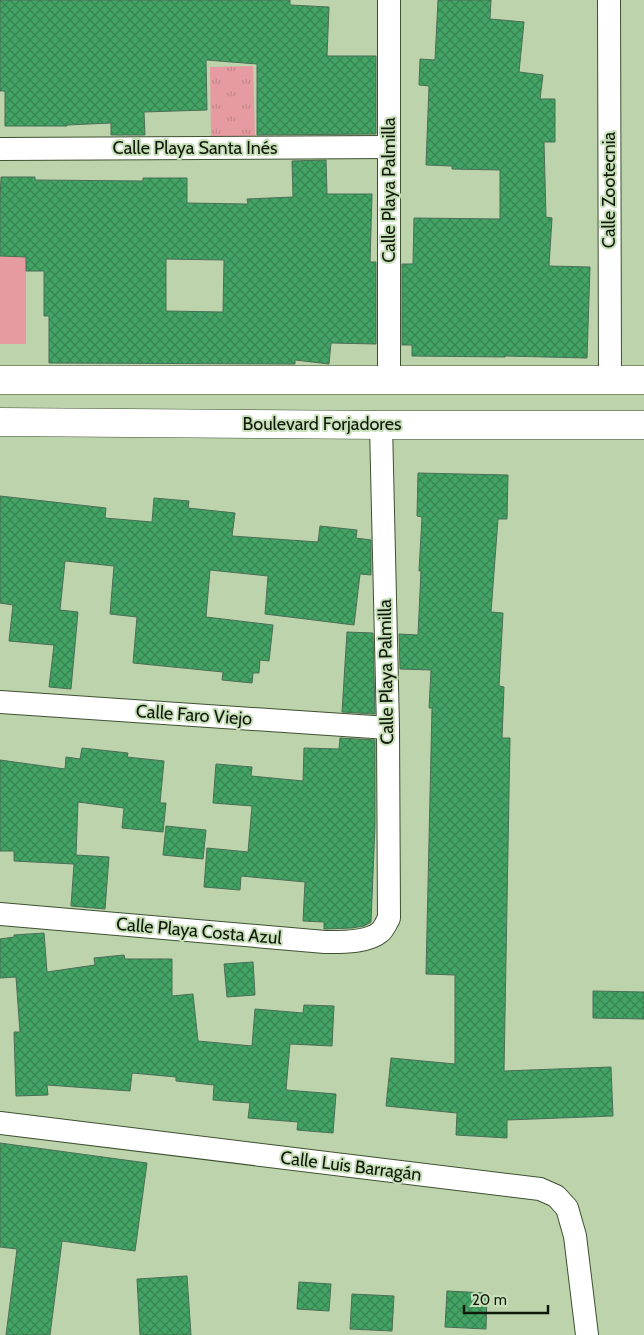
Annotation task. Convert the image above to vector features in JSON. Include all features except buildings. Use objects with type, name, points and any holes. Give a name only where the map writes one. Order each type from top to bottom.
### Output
[{"type":"street","name":"Calle Playa Palmilla","points":[[389,0],[389,380]]},
{"type":"street","name":"Calle Zootecnia","points":[[609,0],[610,380]]},
{"type":"street","name":"Calle Playa Santa Inés","points":[[0,149],[390,147]]},
{"type":"street","points":[[0,380],[644,380]]},
{"type":"street","name":"Boulevard Forjadores","points":[[0,422],[644,425]]},
{"type":"street","name":"Calle Playa Palmilla","points":[[381,425],[388,728],[389,918]]},
{"type":"street","name":"Calle Faro Viejo","points":[[0,702],[388,728]]},
{"type":"street","name":"Calle Playa Costa Azul","points":[[0,914],[324,942],[372,938],[381,932],[389,918]]},
{"type":"street","name":"Calle Luis Barragán","points":[[0,1123],[540,1189],[556,1196],[567,1208],[576,1236],[587,1335]]},
{"type":"green space","points":[[253,66],[255,137],[211,138],[210,67]]},
{"type":"green space","points":[[0,256],[26,257],[26,344],[0,344]]}]
